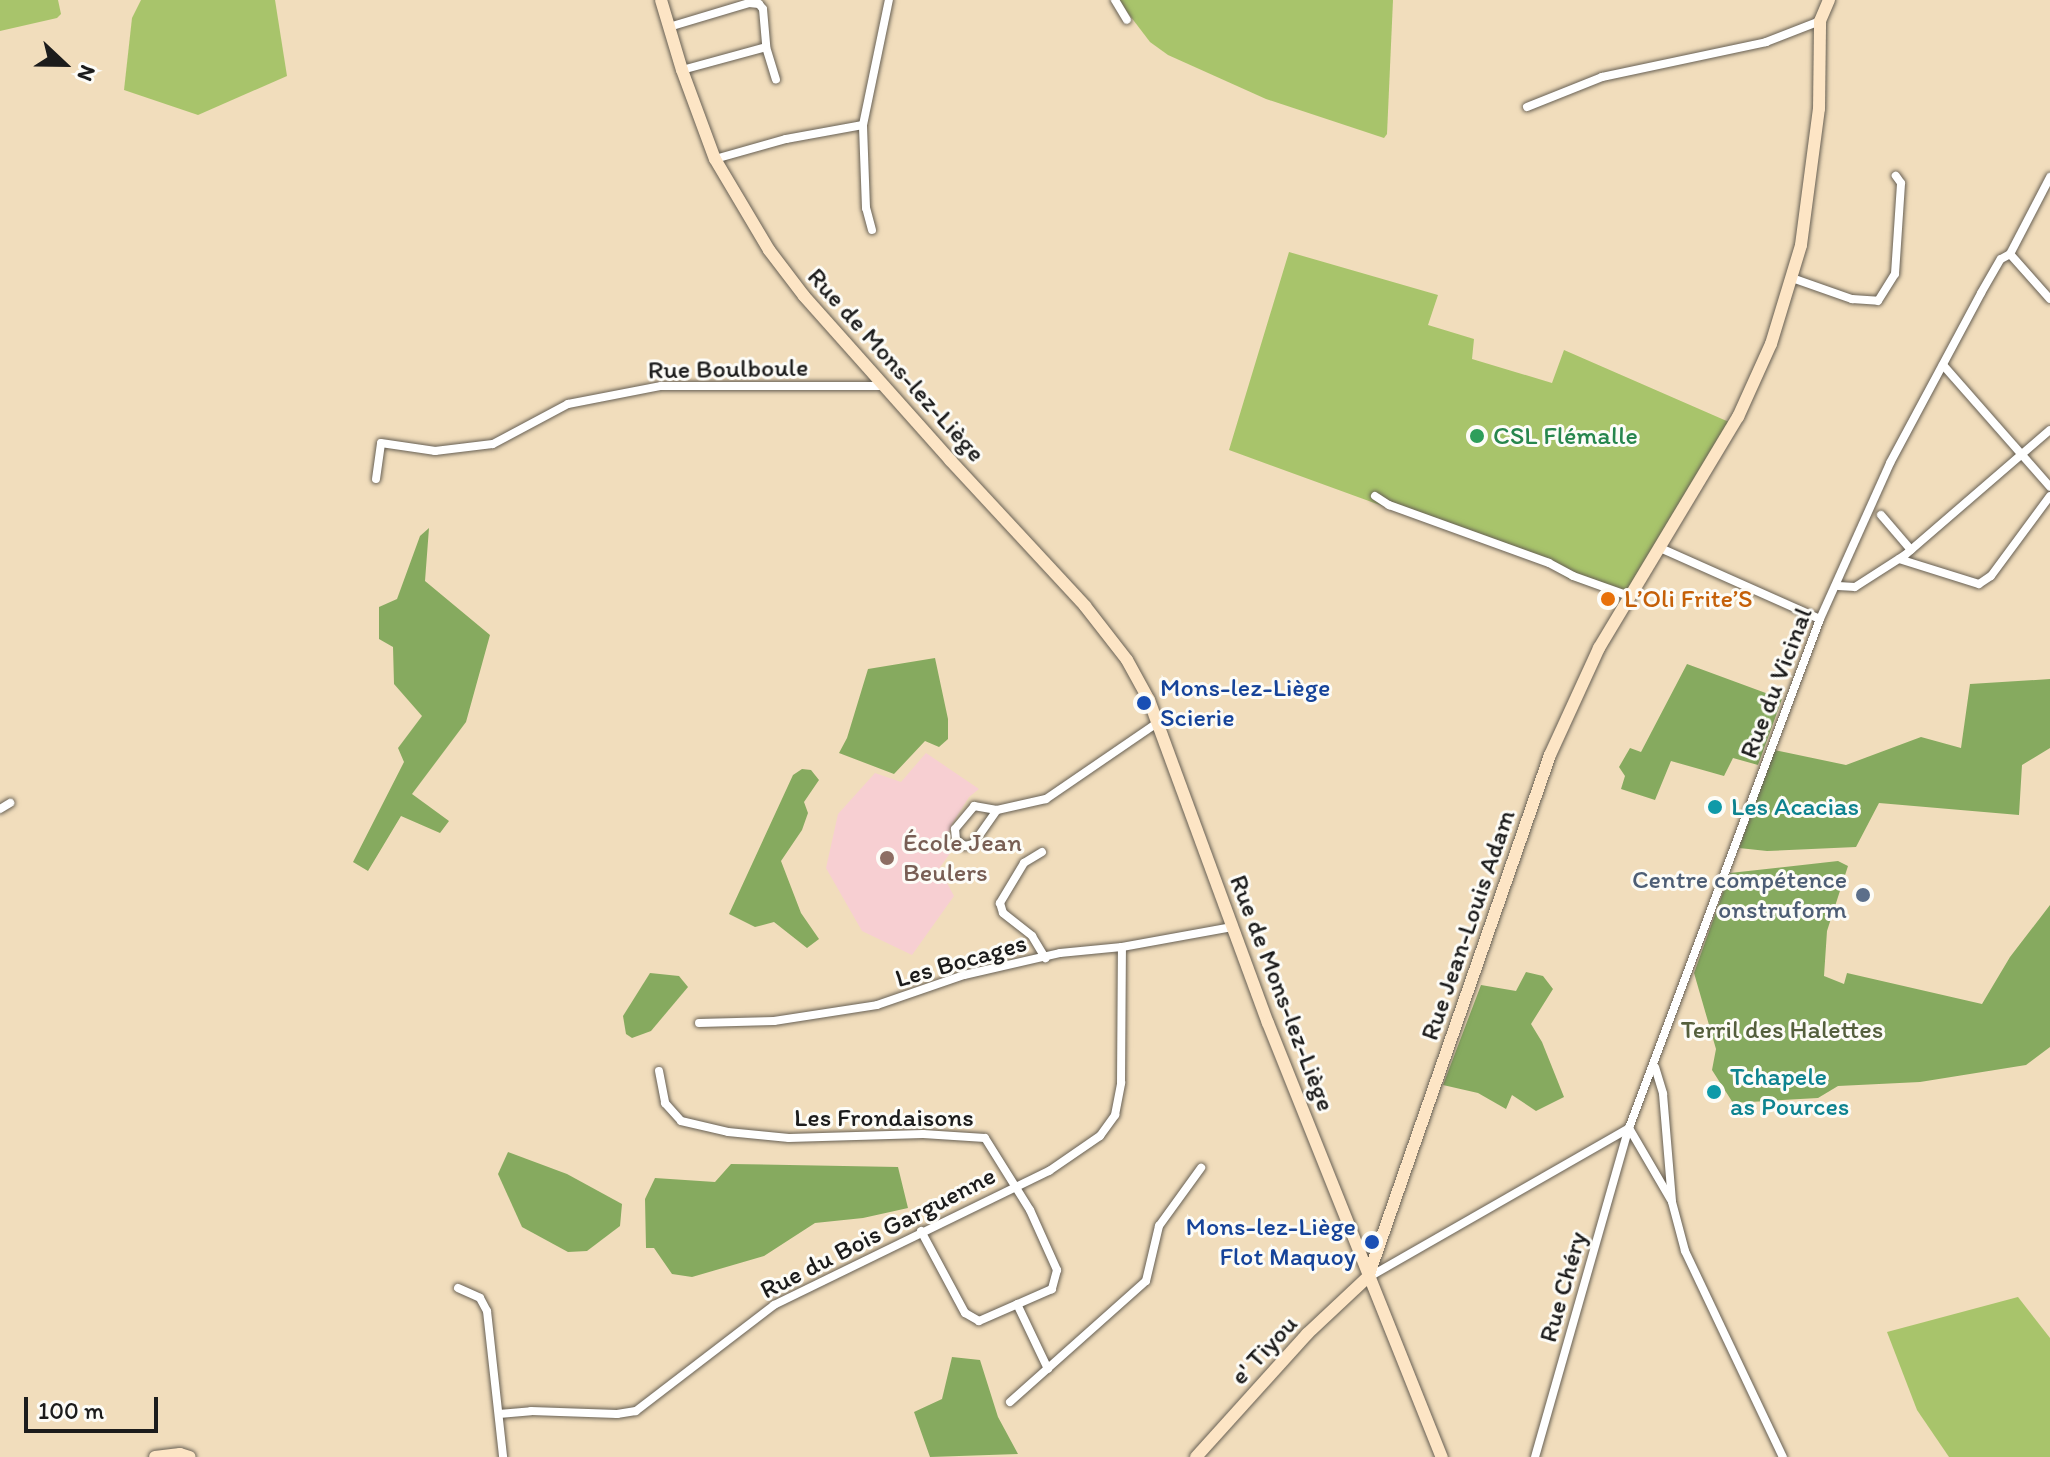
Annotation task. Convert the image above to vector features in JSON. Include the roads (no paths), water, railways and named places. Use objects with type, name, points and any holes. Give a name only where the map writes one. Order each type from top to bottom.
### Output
[{"type":"street","name":"Rue de Mons-lez-Liège","points":[[661,0],[682,70],[715,159],[788,277],[1093,617],[1127,660],[1157,723],[1232,927],[1368,1277],[1442,1457]]},
{"type":"street","points":[[872,230],[866,208],[863,125],[889,0]]},
{"type":"street","points":[[1115,0],[1127,20]]},
{"type":"street","name":"Rue Jean-Louis Adam","points":[[1368,1277],[1550,755],[1599,648],[1738,417],[1771,344],[1792,278],[1814,168],[1819,109],[1820,21],[1829,0]]},
{"type":"street","points":[[669,27],[759,4],[763,9],[766,47],[776,80]]},
{"type":"street","points":[[1527,107],[1602,77],[1766,42],[1820,21]]},
{"type":"street","points":[[682,70],[766,47]]},
{"type":"street","points":[[715,159],[786,139],[863,125]]},
{"type":"street","points":[[1792,278],[1852,299],[1878,301],[1895,274],[1901,183],[1896,176]]},
{"type":"street","name":"Rue du Vicinal","points":[[1629,1128],[1655,1066],[1820,619],[1838,586],[1877,488],[1995,268],[2010,254],[2050,177]]},
{"type":"street","points":[[2010,254],[2050,299]]},
{"type":"street","points":[[1943,365],[2050,487]]},
{"type":"street","name":"Rue Boulboule","points":[[376,479],[381,443],[435,451],[493,444],[568,404],[661,386],[886,385]]},
{"type":"street","points":[[1838,586],[1855,587],[1899,559],[2050,430]]},
{"type":"street","points":[[1375,496],[1389,505],[1549,563],[1573,576],[1629,596]]},
{"type":"street","points":[[1899,559],[1969,583],[1984,582],[2050,496]]},
{"type":"street","points":[[1881,515],[1911,550]]},
{"type":"street","points":[[1658,547],[1820,619]]},
{"type":"street","points":[[997,810],[973,844],[965,846],[956,840],[955,829],[970,808],[981,805],[997,810],[1046,799],[1157,723]]},
{"type":"street","points":[[0,809],[10,803]]},
{"type":"street","points":[[1042,852],[1024,863],[1000,903],[1003,913],[1032,936],[1045,958]]},
{"type":"street","name":"Les Bocages","points":[[699,1023],[774,1021],[877,1005],[964,975],[1045,958],[1232,927]]},
{"type":"street","name":"Rue du Bois Garguenne","points":[[499,1414],[546,1411],[617,1414],[636,1411],[762,1313],[921,1231],[1049,1171],[1100,1136],[1115,1115],[1121,1083],[1122,947]]},
{"type":"street","points":[[1655,1066],[1663,1094],[1672,1202],[1685,1251],[1783,1457]]},
{"type":"street","name":"Les Frondaisons","points":[[659,1071],[665,1103],[681,1121],[728,1132],[789,1138],[923,1134],[985,1138],[1016,1186],[1057,1270],[1052,1289],[979,1321],[965,1313],[921,1231]]},
{"type":"street","points":[[1368,1277],[1629,1128],[1672,1202]]},
{"type":"street","name":"Rue Chéry","points":[[1535,1457],[1629,1128]]},
{"type":"street","points":[[1010,1402],[1146,1281],[1159,1226],[1201,1168]]},
{"type":"street","name":"e' Tiyou","points":[[1196,1457],[1307,1334],[1368,1277]]},
{"type":"street","points":[[458,1288],[480,1298],[487,1311],[503,1457]]},
{"type":"street","points":[[1017,1304],[1048,1369]]},
{"type":"street","points":[[155,1457],[180,1454],[190,1457]]},
{"type":"place","name":"CSL Flémalle","points":[[1477,436]]},
{"type":"place","name":"L’Oli Frite’S","points":[[1608,599]]},
{"type":"place","name":"Mons-lez-Liège Scierie","points":[[1144,703]]},
{"type":"place","name":"Les Acacias","points":[[1715,807]]},
{"type":"place","name":"École Jean Beulers","points":[[887,858]]},
{"type":"place","name":"Centre compétence onstruform","points":[[1863,895]]},
{"type":"place","name":"Tchapele as Pources","points":[[1714,1092]]},
{"type":"place","name":"Mons-lez-Liège Flot Maquoy","points":[[1372,1242]]},
{"type":"park label","name":"Terril des Halettes","points":[[1782,1030]]}]
